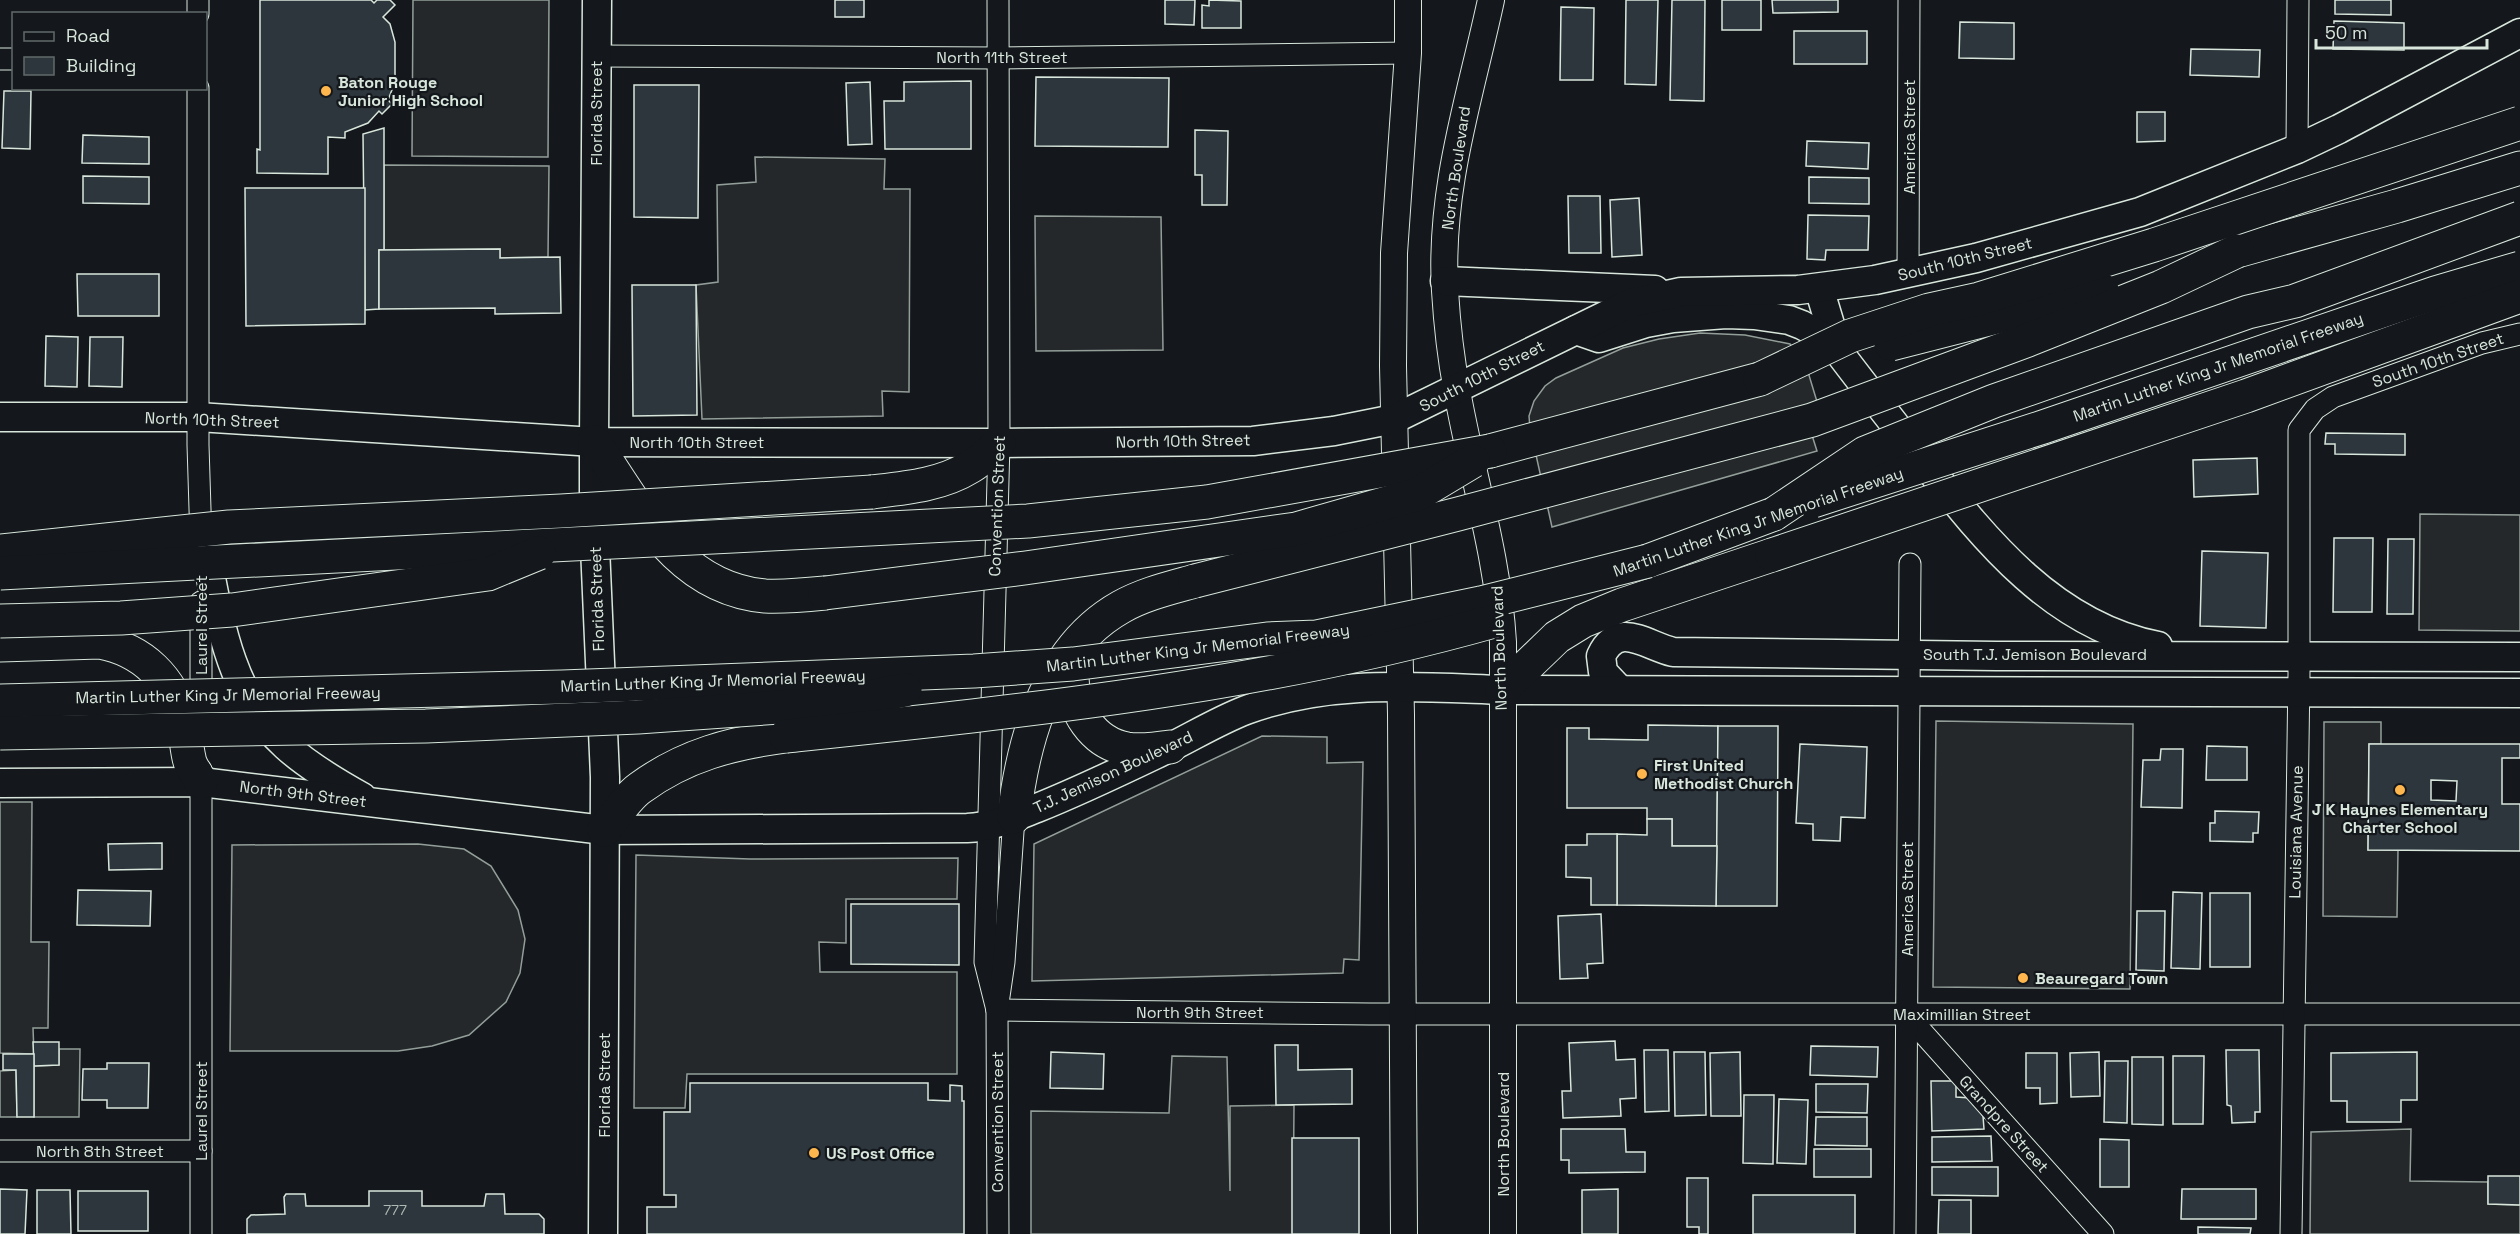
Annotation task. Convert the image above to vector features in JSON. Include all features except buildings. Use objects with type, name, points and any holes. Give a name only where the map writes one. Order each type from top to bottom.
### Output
[{"type":"highway","points":[[1760,380],[1850,336],[1929,310],[1979,299],[2154,245],[2520,123]]},
{"type":"highway","points":[[0,573],[563,543],[977,525],[1106,514],[1207,502],[1490,451],[2117,286],[2397,206],[2520,168]]},
{"type":"highway","points":[[1774,514],[1865,453],[1994,401],[2051,379],[2248,312],[2295,301],[2520,218]]},
{"type":"highway","points":[[1001,821],[1017,788],[1034,720],[1055,676],[1091,630],[1120,607],[1148,594],[1812,420],[2028,340],[2161,287],[2237,251]]},
{"type":"highway","name":"Martin Luther King Jr Memorial Freeway","points":[[0,701],[562,687],[1022,668],[1129,659],[1266,639],[1317,637],[1481,603],[1648,561],[1774,514],[2043,427],[2435,293],[2520,268]]},
{"type":"highway","points":[[1503,690],[1557,637],[1583,621],[1622,604],[2246,396],[2520,296]]},
{"type":"highway","points":[[594,442],[665,544],[708,580],[727,588],[763,596],[825,593],[1048,565],[1296,528],[1418,494],[1490,451]]},
{"type":"highway","points":[[0,550],[229,527],[872,492],[932,483],[957,475],[973,466],[999,443]]},
{"type":"highway","points":[[0,621],[122,618],[244,608],[488,574],[563,543]]},
{"type":"highway","points":[[604,830],[638,789],[693,757],[737,743],[1102,700],[1295,670],[1440,636],[1530,611],[1648,561]]},
{"type":"highway","points":[[0,645],[79,641],[113,644],[134,653],[158,672],[168,685],[186,735],[189,760],[201,783]]},
{"type":"highway","points":[[1079,643],[1072,671],[1073,694],[1083,720],[1104,739],[1126,749],[1152,750],[1170,747]]},
{"type":"highway","points":[[0,733],[403,726],[638,717],[838,703],[1022,668]]},
{"type":"main road","name":"Florida Street","points":[[597,0],[594,524],[605,777],[603,1234]]},
{"type":"main road","name":"South 10th Street","points":[[1394,419],[1631,303],[1681,292],[1819,288],[1908,274],[1976,258],[2140,212],[2297,149],[2520,33]]},
{"type":"main road","points":[[1445,281],[1616,287],[1681,292]]},
{"type":"main road","points":[[1819,288],[1838,351]]},
{"type":"main road","points":[[1574,329],[1599,338],[1646,323],[1673,318],[1726,314],[1789,320],[1802,325],[1824,337],[1838,351],[1973,525],[2029,581],[2081,617],[2122,635],[2147,644],[2208,656]]},
{"type":"main road","name":"North 10th Street","points":[[0,417],[198,417],[594,442],[999,443],[1253,441],[1334,432],[1394,419]]},
{"type":"main road","points":[[201,524],[227,650],[255,707],[269,728],[292,752],[335,782],[372,803]]},
{"type":"main road","name":"South T.J. Jemison Boulevard","points":[[1619,689],[1607,678],[1601,663],[1603,651],[1612,640],[1618,637],[1631,637],[1673,652],[1908,653],[1996,656],[2520,657]]},
{"type":"main road","name":"T.J. Jemison Boulevard","points":[[604,830],[967,828],[1001,821],[1074,794],[1243,711],[1282,698],[1324,690],[1400,687],[1503,690]]},
{"type":"main road","points":[[1503,690],[2520,693]]},
{"type":"main road","name":"North 9th Street","points":[[0,783],[201,783],[604,830]]},
{"type":"street","name":"Convention Street","points":[[998,0],[1001,821],[1004,962],[997,1010],[998,1234]]},
{"type":"street","points":[[1404,1234],[1394,252],[1408,53],[1408,0]]},
{"type":"street","name":"North Boulevard","points":[[1491,0],[1455,152],[1446,236],[1445,281],[1456,390],[1494,561],[1501,603],[1503,1234]]},
{"type":"street","name":"America Street","points":[[1908,274],[1909,0]]},
{"type":"street","points":[[2297,149],[2298,0]]},
{"type":"street","name":"North 11th Street","points":[[596,56],[998,58],[1408,53]]},
{"type":"street","name":"Laurel Street","points":[[198,90],[198,417],[201,524],[201,1234]]},
{"type":"street","name":"South 10th Street","points":[[2299,430],[2315,409],[2333,397],[2482,343],[2520,334]]},
{"type":"street","name":"Louisiana Avenue","points":[[2291,1234],[2299,692],[2299,430]]},
{"type":"street","name":"America Street","points":[[1905,1234],[1910,564]]},
{"type":"street","name":"North 9th Street","points":[[997,1010],[1403,1013]]},
{"type":"street","name":"Maximillian Street","points":[[1403,1013],[2520,1014]]},
{"type":"street","name":"Grandpre Street","points":[[1906,1014],[2103,1234]]},
{"type":"street","name":"North 8th Street","points":[[0,1152],[201,1151]]},
{"type":"shaded area","points":[[413,0],[549,0],[548,157],[412,156]]},
{"type":"shaded area","points":[[755,157],[885,159],[884,189],[910,189],[909,392],[882,391],[883,416],[702,419],[696,285],[718,282],[717,185],[756,182]]},
{"type":"shaded area","points":[[384,165],[549,166],[548,257],[500,258],[500,249],[384,250]]},
{"type":"shaded area","points":[[1035,216],[1161,217],[1163,350],[1036,351]]},
{"type":"shaded area","points":[[1700,333],[1745,335],[1790,344],[1805,362],[1825,428],[1811,432],[1817,451],[1552,527],[1529,416],[1534,401],[1545,386],[1556,378],[1623,348],[1659,339]]},
{"type":"shaded area","points":[[2420,514],[2520,515],[2520,631],[2419,630]]},
{"type":"shaded area","points":[[1936,721],[2133,724],[2130,989],[1933,987]]},
{"type":"shaded area","points":[[2324,722],[2381,722],[2381,744],[2369,744],[2368,850],[2398,850],[2397,917],[2323,916]]},
{"type":"shaded area","points":[[1262,736],[1327,737],[1327,763],[1363,762],[1359,960],[1344,959],[1343,973],[1032,981],[1034,844]]},
{"type":"shaded area","points":[[0,802],[32,802],[31,942],[49,942],[48,1028],[33,1028],[34,1054],[0,1053]]},
{"type":"shaded area","points":[[418,844],[464,849],[491,866],[518,910],[525,939],[520,973],[506,1002],[469,1035],[432,1046],[398,1051],[230,1051],[232,845]]},
{"type":"shaded area","points":[[636,855],[750,859],[958,858],[957,899],[846,899],[846,943],[819,942],[820,972],[957,972],[957,1074],[687,1074],[685,1108],[634,1108]]},
{"type":"shaded area","points":[[59,1049],[80,1049],[79,1117],[34,1117],[34,1066],[59,1065]]},
{"type":"shaded area","points":[[1172,1056],[1227,1057],[1230,1191],[1230,1106],[1294,1105],[1293,1234],[1031,1234],[1031,1111],[1169,1113]]},
{"type":"shaded area","points":[[16,1070],[17,1117],[0,1117],[0,1071]]},
{"type":"shaded area","points":[[2411,1129],[2410,1181],[2488,1182],[2488,1204],[2520,1205],[2520,1234],[2310,1234],[2311,1132]]},
{"type":"place","name":"Baton Rouge Junior High School","points":[[326,91]]},
{"type":"place","name":"First United Methodist Church","points":[[1642,774]]},
{"type":"place","name":"J K Haynes Elementary Charter School","points":[[2400,790]]},
{"type":"place","name":"Beauregard Town","points":[[2023,978]]},
{"type":"place","name":"US Post Office","points":[[814,1153]]}]
